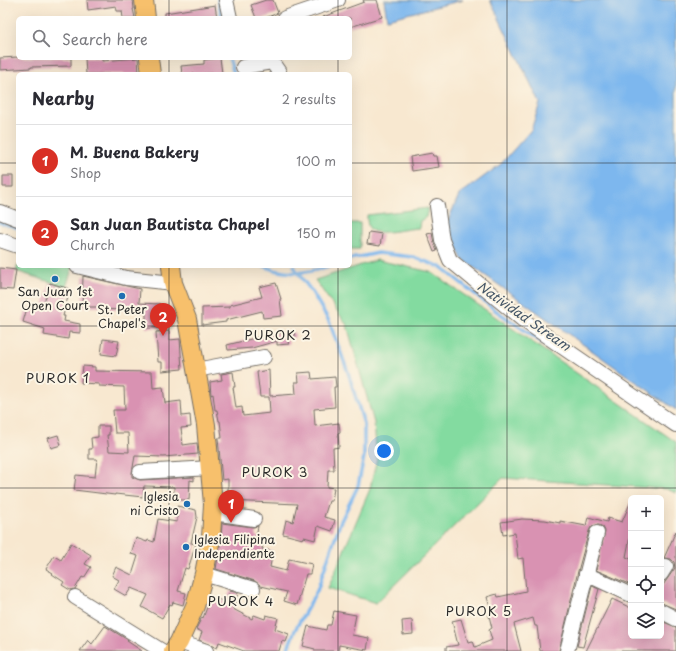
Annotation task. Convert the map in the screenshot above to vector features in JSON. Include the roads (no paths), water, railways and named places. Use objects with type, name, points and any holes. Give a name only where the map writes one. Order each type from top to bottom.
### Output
[{"type":"main road","points":[[144,0],[146,16]]},
{"type":"main road","points":[[149,60],[151,72]]},
{"type":"main road","points":[[172,274],[187,319],[206,425],[211,468],[213,513],[211,538],[204,574],[195,606],[176,647]]},
{"type":"street","points":[[226,0],[230,16]]},
{"type":"street","points":[[291,16],[338,0]]},
{"type":"street","points":[[243,66],[272,62],[279,72]]},
{"type":"street","points":[[437,206],[442,240],[450,260],[523,320],[676,425]]},
{"type":"street","points":[[0,212],[16,218]]},
{"type":"street","points":[[0,240],[16,245]]},
{"type":"street","points":[[86,268],[126,278],[172,274]]},
{"type":"street","points":[[196,370],[264,357]]},
{"type":"street","points":[[140,472],[211,468]]},
{"type":"street","points":[[213,513],[254,519]]},
{"type":"street","points":[[567,651],[597,533]]},
{"type":"street","points":[[204,574],[253,589]]},
{"type":"street","points":[[586,574],[628,594]]},
{"type":"street","points":[[75,597],[162,651]]},
{"type":"street","points":[[664,613],[676,619]]},
{"type":"street","points":[[176,647],[206,651]]},
{"type":"water","points":[[384,0],[463,0],[387,19]]},
{"type":"water","points":[[490,0],[676,0],[676,410],[462,259],[446,225],[459,195],[501,164],[531,130],[540,103]]},
{"type":"waterway","points":[[218,0],[222,16]]},
{"type":"waterway","points":[[230,60],[233,72]]},
{"type":"waterway","points":[[0,222],[16,227]]},
{"type":"waterway","name":"Natividad Stream","points":[[352,259],[378,253],[413,257],[441,267],[495,310],[552,349]]},
{"type":"waterway","name":"Natividad Stream","points":[[269,268],[288,273],[313,271],[324,268]]},
{"type":"waterway","points":[[287,651],[295,630],[317,591],[340,523],[358,486],[364,457],[364,424],[348,372],[329,321],[312,292],[295,268]]},
{"type":"place","name":"San Juan 1st Open Court","points":[[55,279]]},
{"type":"place","name":"St. Peter Chapel's","points":[[122,296]]},
{"type":"place","name":"San Juan Bautista Chapel","points":[[163,336]]},
{"type":"place","name":"Iglesia ni Cristo","points":[[187,504]]},
{"type":"place","name":"M. Buena Bakery","points":[[231,523]]},
{"type":"place","name":"Iglesia Filipina Independiente","points":[[186,547]]},
{"type":"district","name":"PUROK 2","points":[[278,335]]},
{"type":"district","name":"PUROK 1","points":[[58,378]]},
{"type":"district","name":"PUROK 3","points":[[275,472]]},
{"type":"district","name":"PUROK 4","points":[[241,601]]},
{"type":"district","name":"PUROK 5","points":[[479,611]]}]
